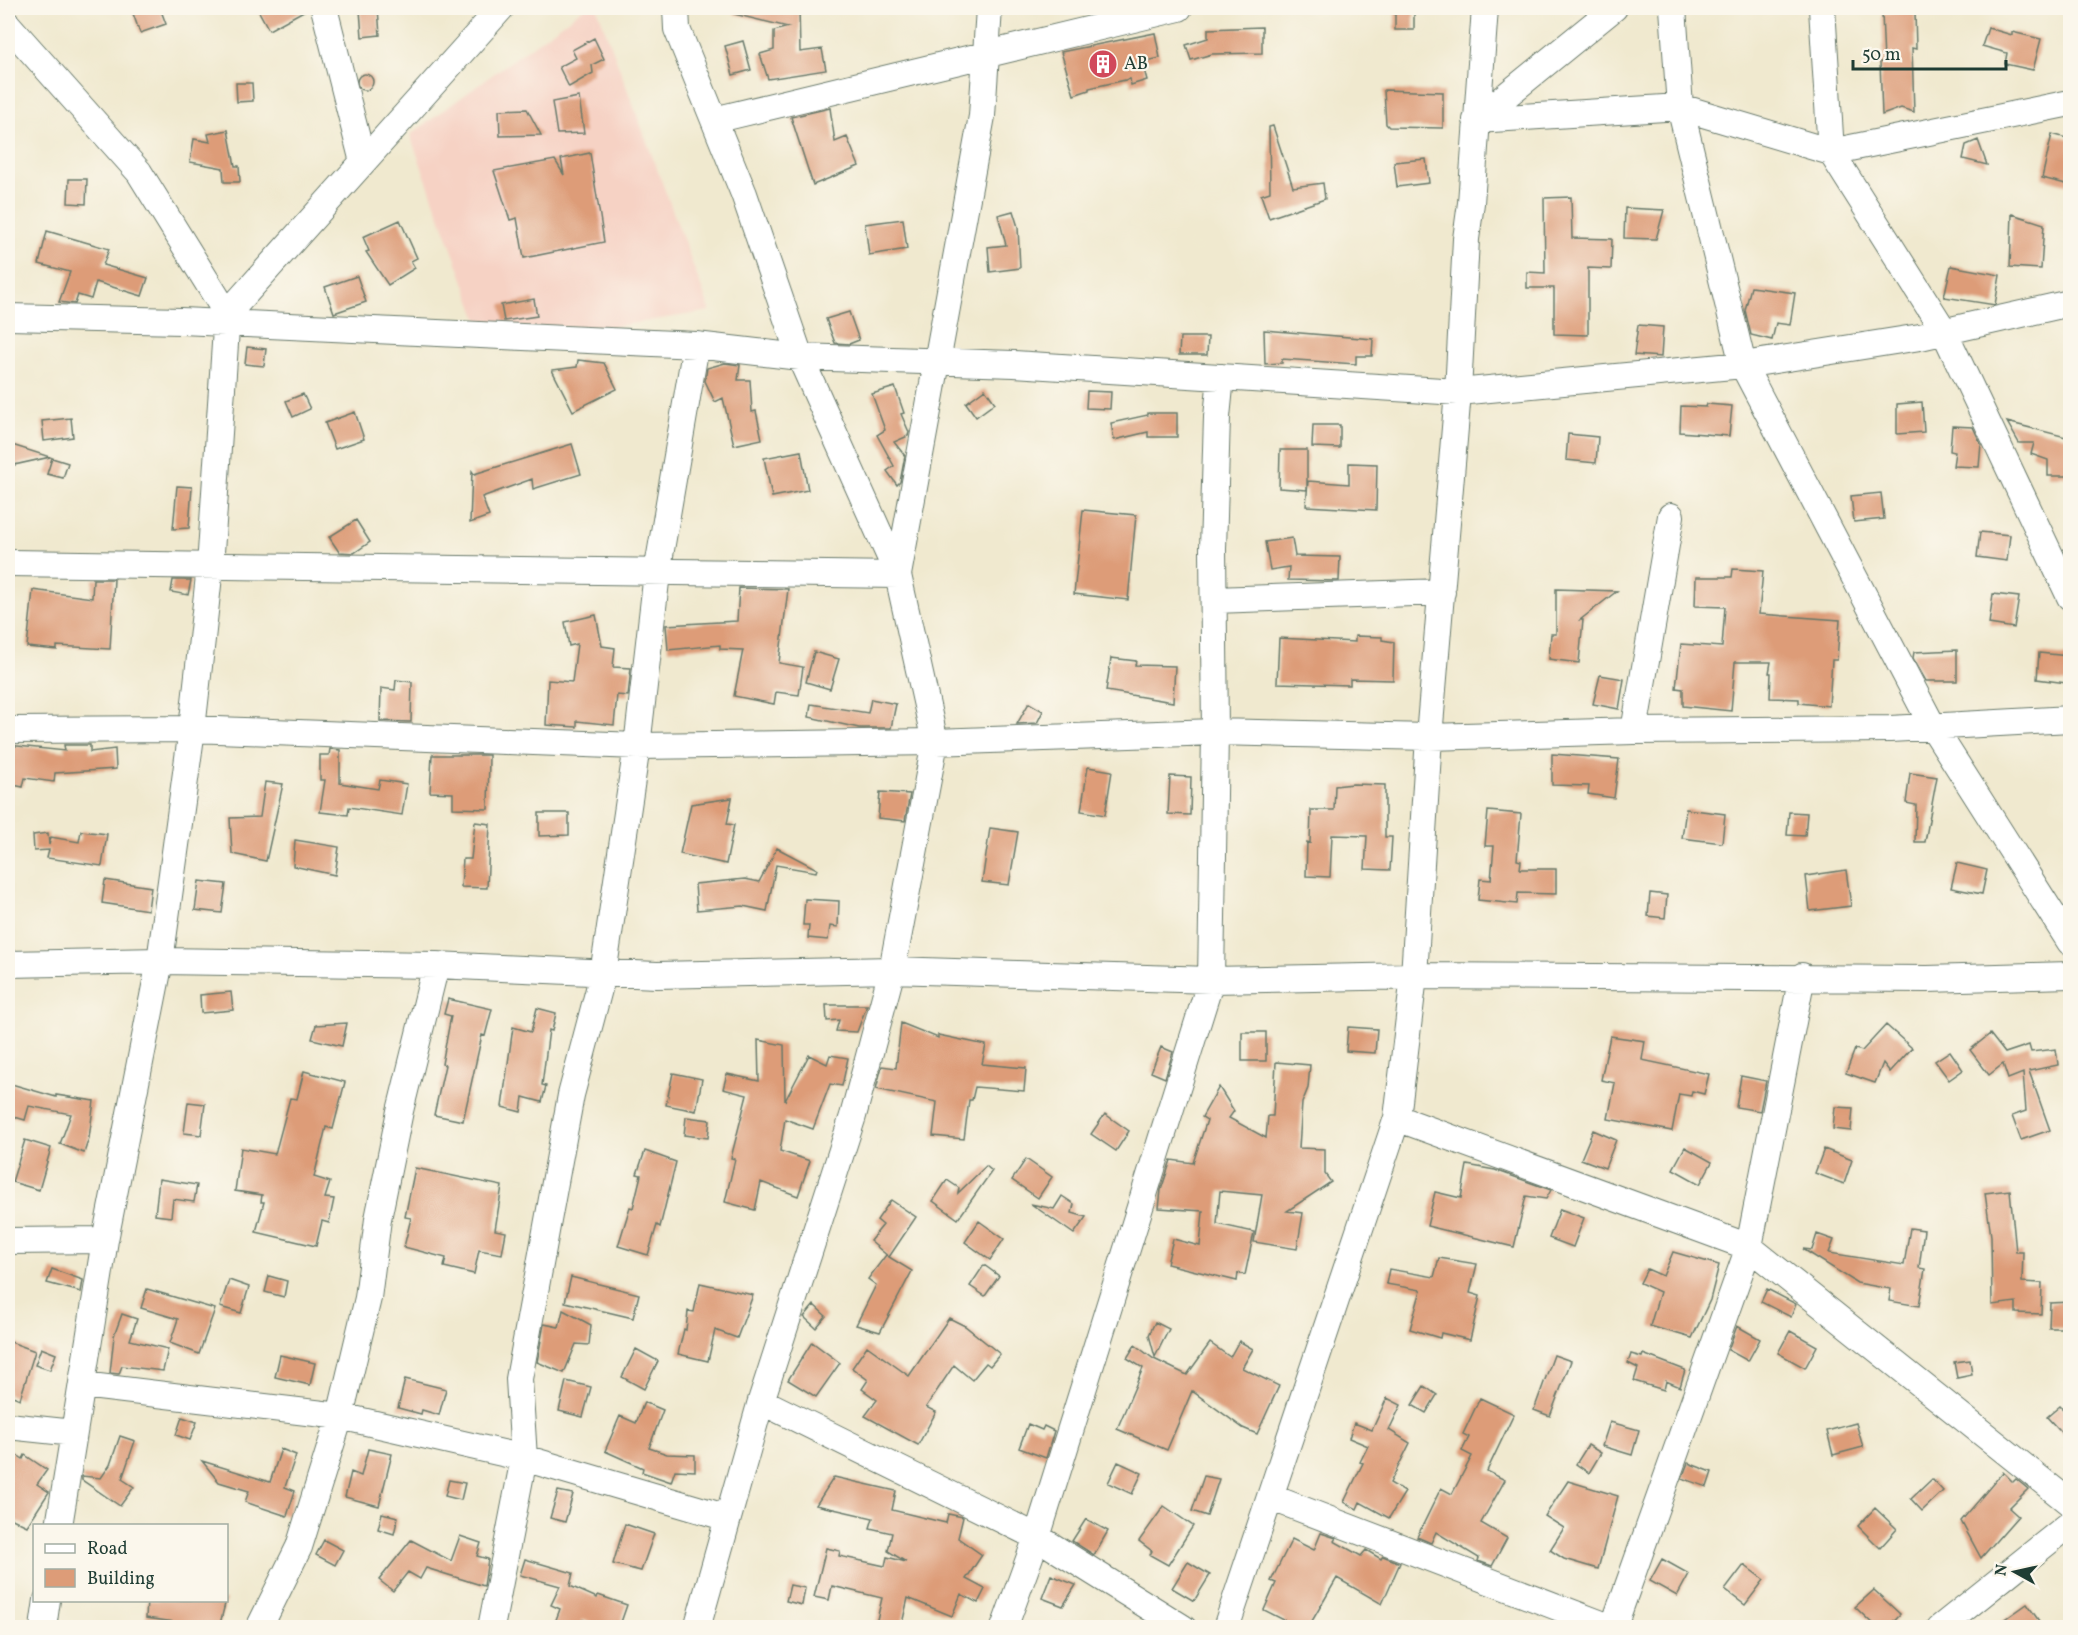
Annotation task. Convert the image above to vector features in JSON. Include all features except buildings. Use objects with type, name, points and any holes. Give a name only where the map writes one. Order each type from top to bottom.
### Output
[{"type":"street","points":[[324,8],[363,162]]},
{"type":"street","points":[[227,319],[501,8]]},
{"type":"street","points":[[657,8],[676,18],[744,194],[800,357],[898,575],[935,742],[892,970],[853,1116],[761,1401],[697,1628]]},
{"type":"street","points":[[898,575],[982,116],[989,8]]},
{"type":"street","points":[[714,120],[1179,8]]},
{"type":"street","points":[[1226,1628],[1397,1118],[1414,976],[1429,737],[1458,392],[1466,239],[1485,8]]},
{"type":"street","points":[[1476,120],[1614,8]]},
{"type":"street","points":[[1673,8],[1680,107],[1743,364],[1933,727],[2070,942]]},
{"type":"street","points":[[1822,8],[1831,152],[1944,331],[2070,597]]},
{"type":"street","points":[[8,25],[139,172],[227,319],[210,567],[192,729],[160,961],[105,1240],[59,1524]]},
{"type":"street","points":[[1476,120],[1680,107],[1831,152],[2070,103]]},
{"type":"street","points":[[8,316],[227,319],[696,345],[800,357],[937,361],[1458,392],[1743,364],[1944,331],[2070,303]]},
{"type":"street","points":[[491,1628],[524,1458],[519,1379],[571,1095],[603,974],[637,746],[657,573],[696,345]]},
{"type":"street","points":[[1004,1628],[1037,1537],[1211,980],[1215,732],[1214,600],[1217,429],[1221,377]]},
{"type":"street","points":[[1634,731],[1671,516]]},
{"type":"street","points":[[8,563],[898,575]]},
{"type":"street","points":[[1214,600],[1442,592]]},
{"type":"street","points":[[8,730],[192,729],[637,746],[935,742],[1215,732],[1429,737],[1634,731],[1933,727],[2070,719]]},
{"type":"street","points":[[8,964],[160,961],[436,966],[603,974],[892,970],[1211,980],[1414,976],[1616,979],[1802,976],[1927,979],[2070,975]]},
{"type":"street","points":[[259,1628],[299,1546],[340,1416],[368,1298],[378,1219],[400,1111],[436,966]]},
{"type":"street","points":[[1270,1497],[1613,1628],[1749,1247],[1802,976]]},
{"type":"street","points":[[1397,1118],[1749,1247],[2070,1503]]},
{"type":"street","points":[[8,1241],[105,1240]]},
{"type":"street","points":[[81,1384],[340,1416],[524,1458],[728,1518]]},
{"type":"street","points":[[761,1401],[1037,1537],[1183,1628]]},
{"type":"street","points":[[8,1426],[74,1433]]},
{"type":"street","points":[[1940,1628],[2070,1524]]},
{"type":"street","points":[[43,1628],[47,1602]]},
{"type":"shaded area","points":[[584,8],[597,8],[710,311],[488,347],[410,135]]},
{"type":"place","name":"AB","points":[[1103,64]]}]
